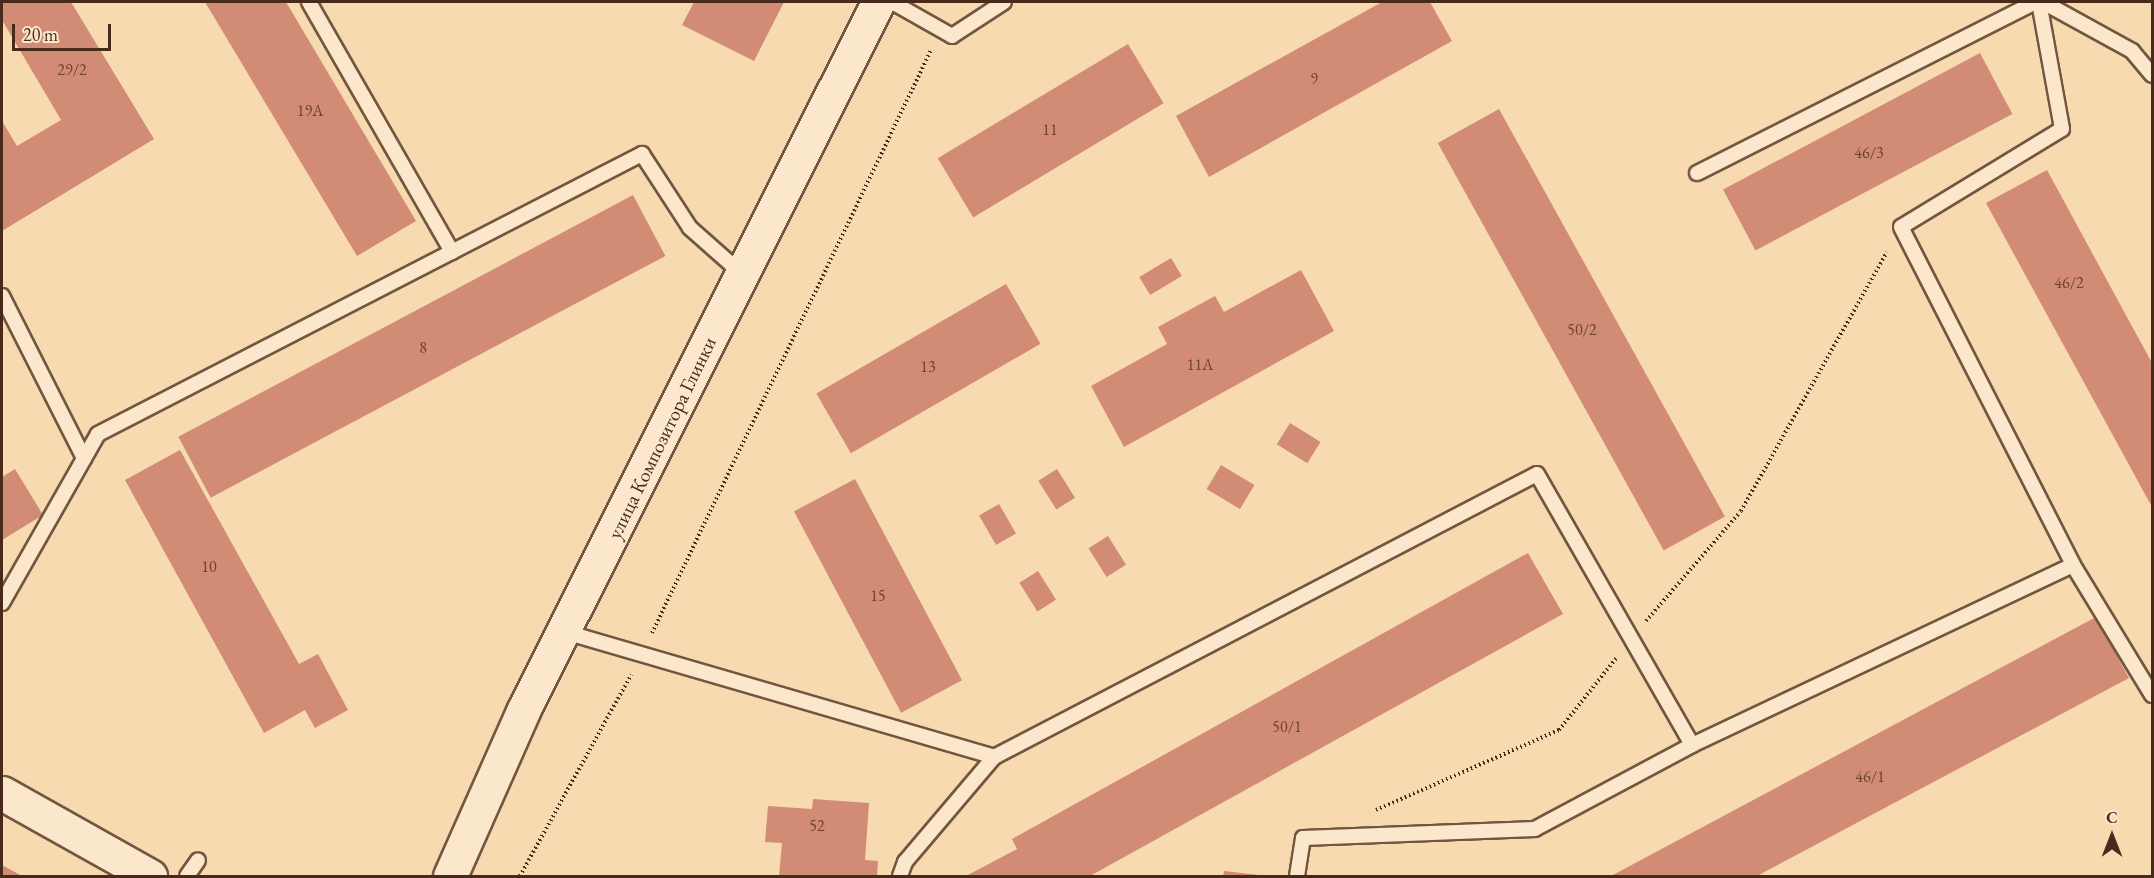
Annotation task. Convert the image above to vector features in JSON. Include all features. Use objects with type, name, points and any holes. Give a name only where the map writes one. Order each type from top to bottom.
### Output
[{"type":"street","name":"улица Композитора Глинки","points":[[450,876],[523,711],[565,632],[878,2]]},
{"type":"street","points":[[2,793],[150,876]]},
{"type":"lane","points":[[309,2],[452,252]]},
{"type":"lane","points":[[892,2],[952,36],[1004,2]]},
{"type":"lane","points":[[1697,173],[2035,2]]},
{"type":"lane","points":[[2041,2],[2132,51],[2152,75]]},
{"type":"lane","points":[[2041,2],[2062,129],[1901,227],[2073,565],[2152,695]]},
{"type":"lane","points":[[2,603],[98,434],[642,154],[690,228],[743,274]]},
{"type":"lane","points":[[2,296],[84,458]]},
{"type":"lane","points":[[900,876],[904,862],[994,756],[1537,474],[1692,745]]},
{"type":"lane","points":[[1298,876],[1303,837],[1535,829],[1692,745],[2073,565]]},
{"type":"lane","points":[[565,632],[641,656],[994,756]]},
{"type":"lane","points":[[187,876],[198,860]]},
{"type":"path","points":[[520,876],[641,656],[940,31]]},
{"type":"path","points":[[1368,814],[1559,730],[1631,639],[1741,511],[1901,227]]},
{"type":"building","points":[[2,2],[71,2],[154,139],[2,231],[2,121],[17,146],[61,120],[2,20]]},
{"type":"building","points":[[205,2],[286,2],[416,221],[357,256]]},
{"type":"building","points":[[694,2],[784,2],[754,61],[682,25]]},
{"type":"building","points":[[1382,2],[1430,2],[1452,41],[1209,177],[1176,116]]},
{"type":"building","points":[[1128,44],[1164,103],[973,217],[938,158]]},
{"type":"building","points":[[1980,53],[2012,114],[1755,251],[1723,190]]},
{"type":"building","points":[[1499,109],[1725,517],[1664,551],[1438,143]]},
{"type":"building","points":[[2047,170],[2152,363],[2152,507],[1986,203]]},
{"type":"building","points":[[633,195],[665,256],[211,498],[178,437]]},
{"type":"building","points":[[1171,258],[1182,276],[1150,295],[1139,277]]},
{"type":"building","points":[[1301,270],[1334,331],[1124,447],[1091,386],[1167,344],[1158,327],[1215,296],[1224,312]]},
{"type":"building","points":[[1006,284],[1040,344],[851,453],[816,394]]},
{"type":"building","points":[[1290,423],[1321,442],[1307,463],[1277,444]]},
{"type":"building","points":[[180,450],[299,664],[318,654],[348,710],[315,728],[305,710],[264,733],[125,480]]},
{"type":"building","points":[[1221,465],[1254,485],[1240,509],[1207,489]]},
{"type":"building","points":[[15,469],[43,515],[2,540],[2,477]]},
{"type":"building","points":[[1057,469],[1075,498],[1056,509],[1038,481]]},
{"type":"building","points":[[855,479],[962,680],[901,713],[794,511]]},
{"type":"building","points":[[999,504],[1016,533],[996,545],[979,516]]},
{"type":"building","points":[[1108,536],[1126,565],[1107,577],[1088,548]]},
{"type":"building","points":[[1528,553],[1563,614],[1090,876],[966,876],[1017,849],[1012,839]]},
{"type":"building","points":[[1038,571],[1056,600],[1037,611],[1019,583]]},
{"type":"building","points":[[2096,617],[2129,678],[1757,876],[1611,876]]},
{"type":"building","points":[[813,799],[869,803],[865,860],[878,861],[877,876],[779,876],[782,843],[765,842],[768,806],[812,809]]},
{"type":"building","points":[[2,865],[22,876],[2,876]]},
{"type":"building","points":[[1224,871],[1259,875],[1259,876],[1223,876]]}]
